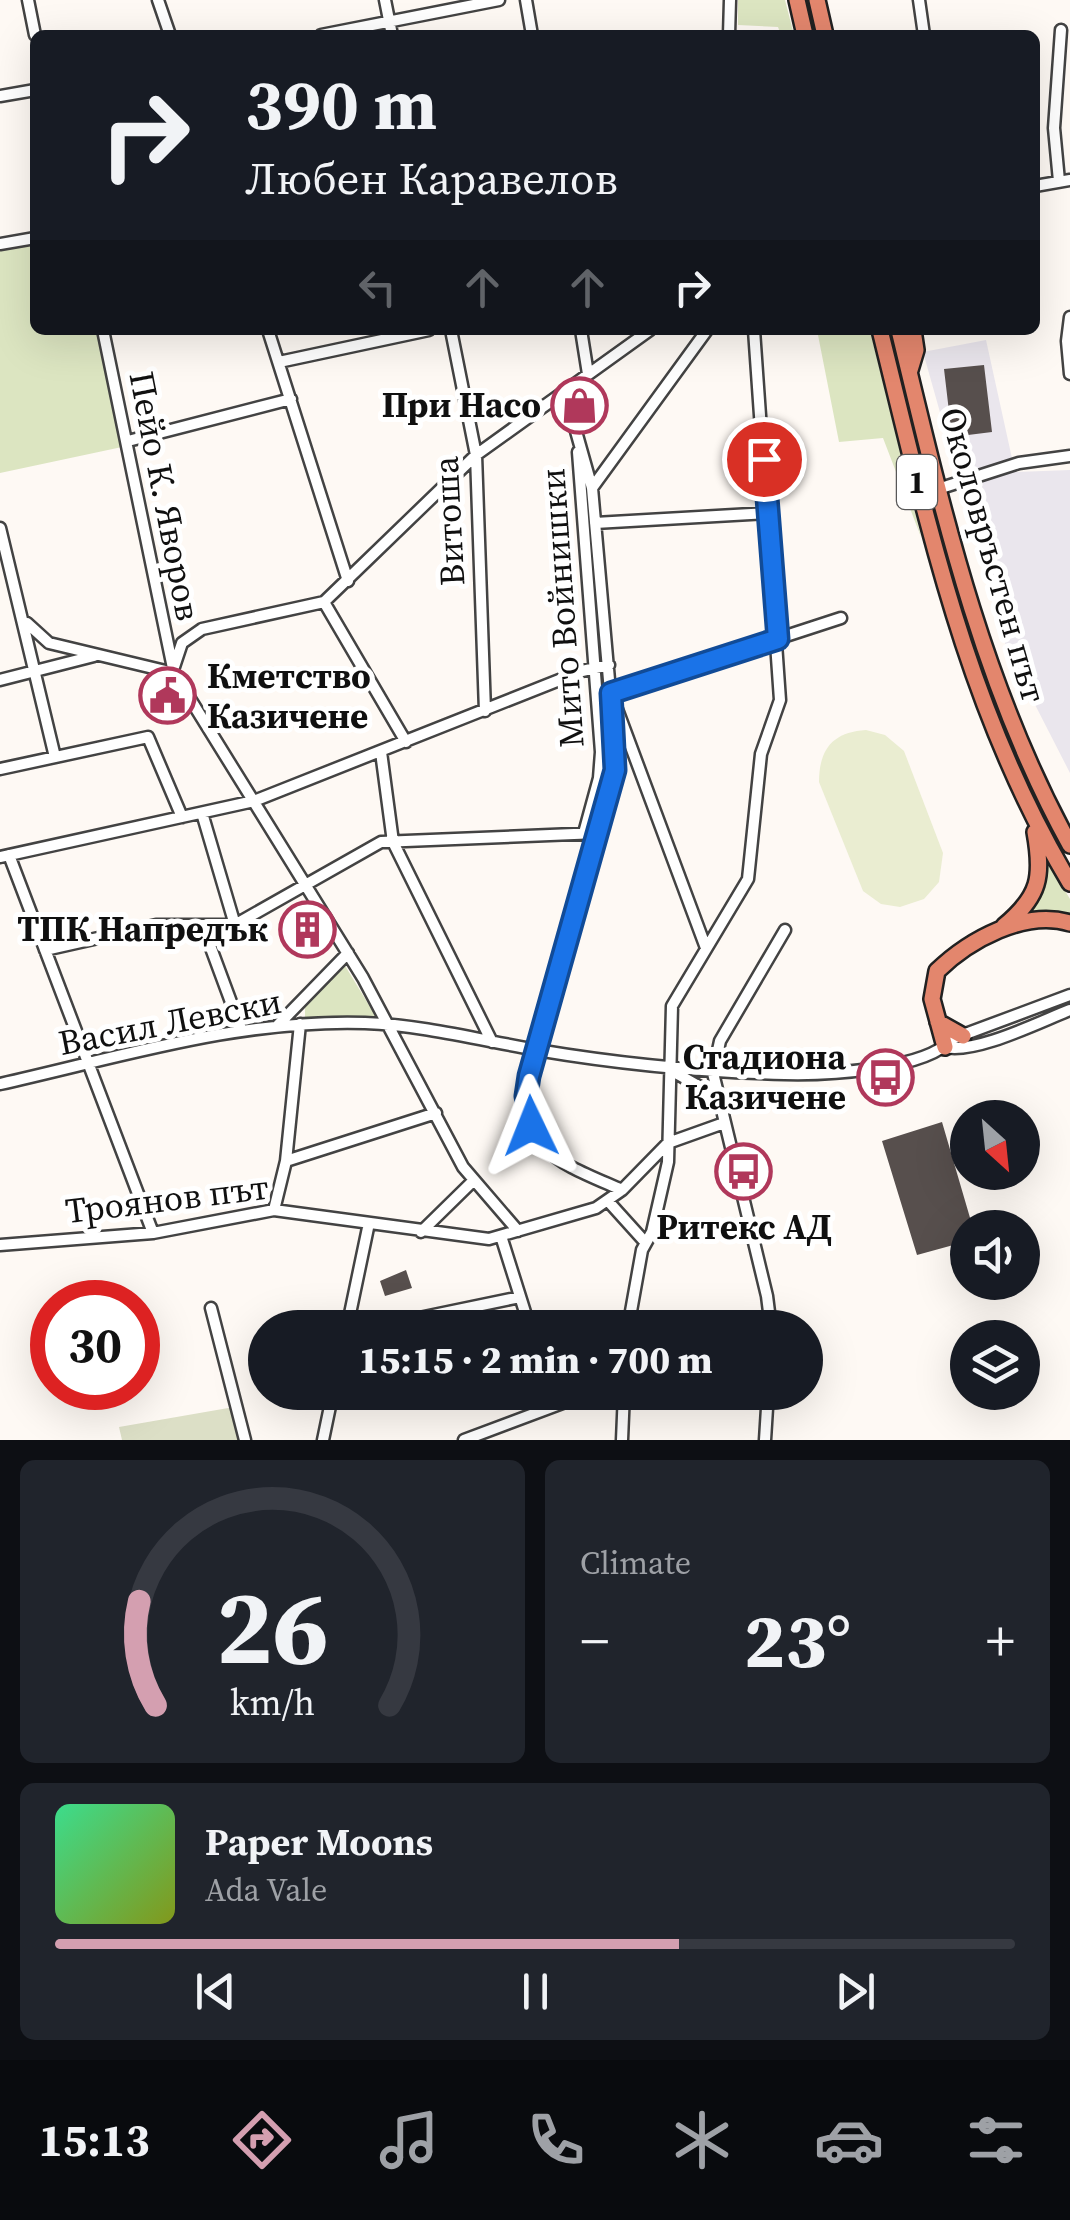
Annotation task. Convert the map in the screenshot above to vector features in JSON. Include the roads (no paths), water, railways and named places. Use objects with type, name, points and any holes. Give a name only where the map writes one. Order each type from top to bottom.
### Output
[{"type":"highway","points":[[797,0],[805,30]]},
{"type":"highway","points":[[816,0],[824,30]]},
{"type":"highway","name":"Околовръстен път","points":[[881,335],[954,623],[984,707],[1030,811],[1070,882]]},
{"type":"highway","name":"Околовръстен път","points":[[899,335],[968,602],[997,689],[1070,845]]},
{"type":"highway","points":[[909,373],[916,350],[914,335]]},
{"type":"highway","points":[[945,1048],[931,988],[936,971],[997,932],[1024,907],[1038,882],[1041,864],[1030,811]]},
{"type":"highway","points":[[997,932],[1046,918],[1070,923]]},
{"type":"highway","points":[[938,1022],[962,1036]]},
{"type":"street","points":[[28,0],[34,30]]},
{"type":"street","points":[[158,0],[168,30]]},
{"type":"street","points":[[385,0],[391,30]]},
{"type":"street","points":[[348,30],[499,0]]},
{"type":"street","points":[[526,0],[531,30]]},
{"type":"street","points":[[728,30],[730,0]]},
{"type":"street","points":[[919,0],[923,30]]},
{"type":"street","points":[[1061,30],[1064,90],[1054,128],[1064,180]]},
{"type":"street","points":[[1062,56],[1070,44]]},
{"type":"street","points":[[0,96],[30,91]]},
{"type":"street","points":[[0,244],[30,239]]},
{"type":"street","points":[[1070,318],[1066,355],[1070,374]]},
{"type":"street","name":"Пейо К. Яворов","points":[[104,335],[174,672],[348,953],[472,1182],[518,1231]]},
{"type":"street","points":[[270,335],[348,581]]},
{"type":"street","points":[[279,362],[406,335]]},
{"type":"street","name":"Витоша","points":[[452,335],[476,455],[485,710]]},
{"type":"street","points":[[582,335],[588,374]]},
{"type":"street","points":[[24,618],[41,639],[174,672],[178,650],[202,628],[324,602],[476,455],[643,335]]},
{"type":"street","name":"Мито Войнишки","points":[[592,488],[702,335]]},
{"type":"street","points":[[631,1310],[645,1242],[652,1232],[668,1143],[672,1006],[748,879],[761,754],[780,700],[754,335]]},
{"type":"street","name":"Мито Войнишки","points":[[560,394],[592,488],[616,759],[526,1096],[536,1139],[557,1159],[622,1190]]},
{"type":"street","points":[[128,441],[290,399]]},
{"type":"street","name":"Мито Войнишки","points":[[577,436],[601,766],[584,834]]},
{"type":"street","points":[[938,489],[1018,462],[1070,456]]},
{"type":"street","points":[[596,523],[769,513]]},
{"type":"street","points":[[0,528],[55,756]]},
{"type":"street","points":[[324,602],[406,742]]},
{"type":"street","points":[[706,948],[611,693],[841,618]]},
{"type":"street","points":[[0,680],[100,654]]},
{"type":"street","points":[[154,1233],[45,950],[4,856],[254,801],[609,665]]},
{"type":"street","points":[[0,768],[148,737],[182,817]]},
{"type":"street","points":[[380,752],[392,842],[492,1042]]},
{"type":"street","points":[[202,812],[235,925]]},
{"type":"street","points":[[208,940],[374,844],[598,833]]},
{"type":"street","points":[[45,950],[156,925],[235,925]]},
{"type":"street","points":[[202,925],[241,1029]]},
{"type":"street","points":[[769,1310],[713,1073],[720,1041],[785,930]]},
{"type":"street","points":[[278,1025],[348,953]]},
{"type":"street","name":"Васил Левски","points":[[945,1048],[952,1039],[1070,996]]},
{"type":"street","name":"Васил Левски","points":[[0,1084],[241,1029],[300,1024],[390,1025],[669,1070],[860,1071],[994,1039],[1070,1010]]},
{"type":"street","points":[[274,1210],[286,1161],[300,1024]]},
{"type":"street","points":[[669,1070],[716,1096]]},
{"type":"street","points":[[286,1161],[436,1113]]},
{"type":"street","points":[[668,1143],[724,1123]]},
{"type":"street","name":"Троянов път","points":[[0,1245],[154,1233],[274,1210],[477,1239],[501,1236],[583,1213],[608,1201],[668,1143]]},
{"type":"street","points":[[422,1232],[472,1182]]},
{"type":"street","points":[[608,1201],[645,1242]]},
{"type":"street","points":[[351,1310],[369,1223]]},
{"type":"street","points":[[501,1236],[524,1310]]},
{"type":"street","points":[[458,1310],[520,1297]]},
{"type":"street","points":[[211,1308],[245,1440]]},
{"type":"street","points":[[324,1440],[330,1410]]},
{"type":"street","points":[[464,1440],[546,1410]]},
{"type":"street","points":[[622,1440],[623,1410]]},
{"type":"street","points":[[764,1440],[766,1410]]},
{"type":"place","name":"При Насо","points":[[580,405]]},
{"type":"place","name":"Кметство Казичене","points":[[168,696]]},
{"type":"place","name":"ТПК Напредък","points":[[307,929]]},
{"type":"place","name":"Стадиона Казичене","points":[[885,1077]]},
{"type":"place","name":"Ритекс АД","points":[[744,1171]]}]
